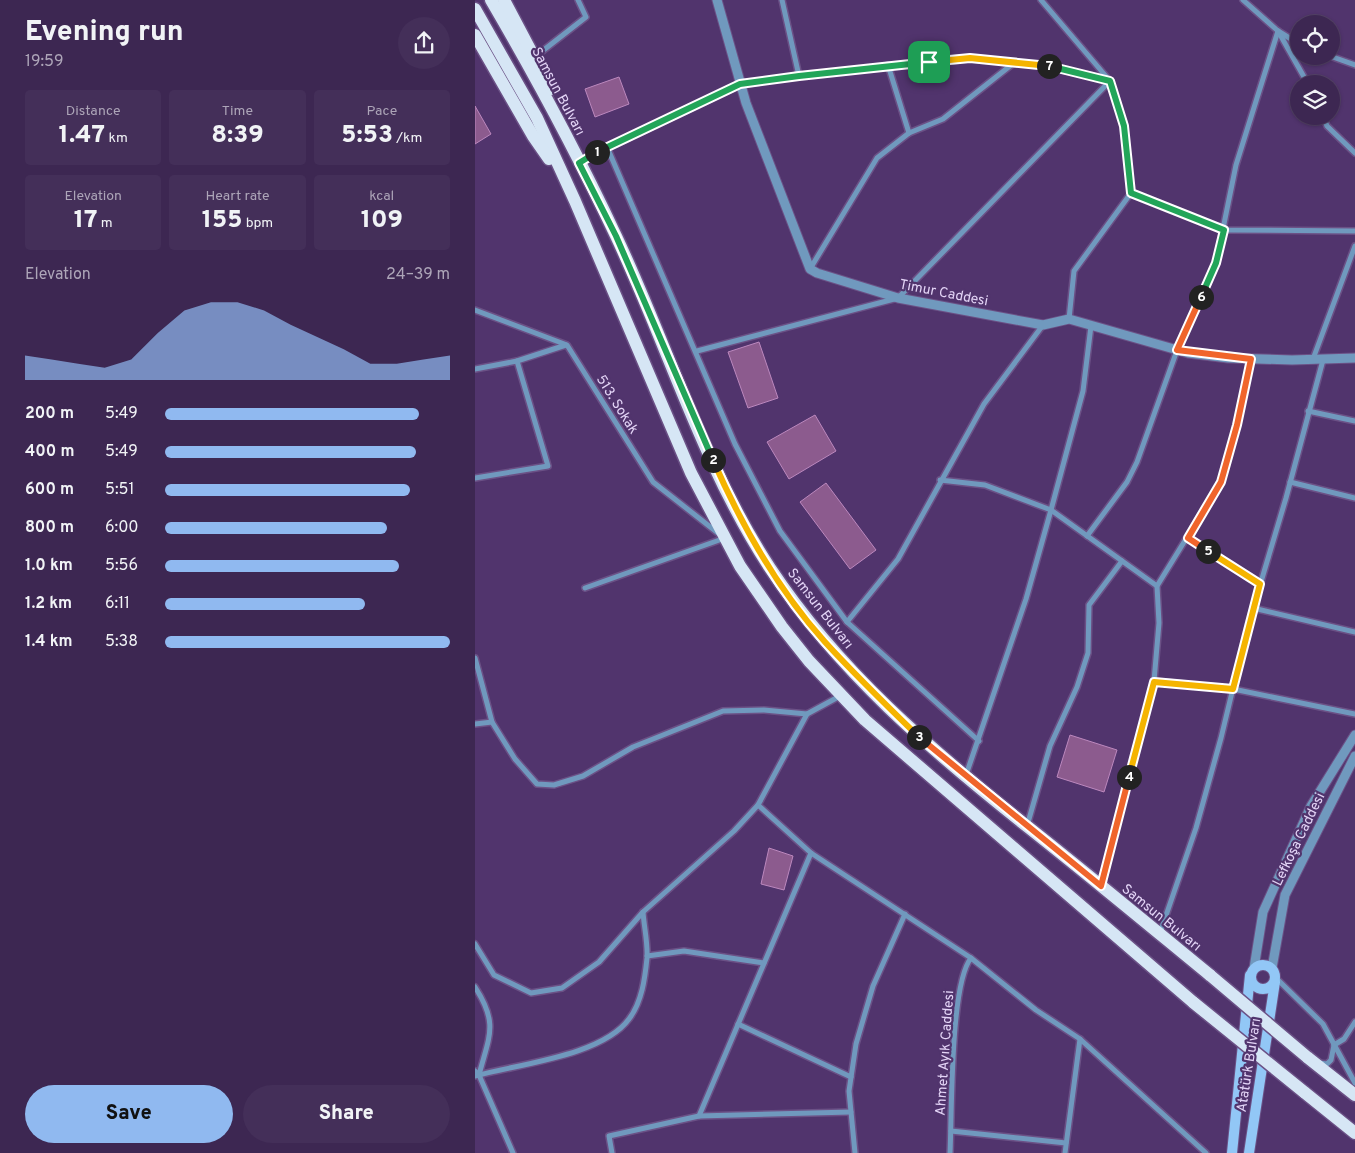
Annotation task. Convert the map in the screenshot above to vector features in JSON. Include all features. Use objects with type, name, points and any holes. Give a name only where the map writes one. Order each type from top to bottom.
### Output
[{"type":"main road","name":"Samsun Bulvarı","points":[[491,0],[539,81],[616,236],[722,481],[770,567],[823,641],[926,744],[1355,1095]]},
{"type":"main road","points":[[504,0],[547,79],[573,150]]},
{"type":"main road","points":[[475,9],[537,118],[569,187],[691,473],[740,566],[782,627],[840,696],[903,754],[1195,1003],[1355,1133]]},
{"type":"main road","points":[[475,35],[533,136],[569,187]]},
{"type":"main road","points":[[1232,1153],[1252,971],[1261,964],[1274,975],[1269,988],[1261,989],[1254,986],[1252,971]]},
{"type":"main road","name":"Atatürk Bulvarı","points":[[1249,1153],[1274,975]]},
{"type":"street","points":[[536,56],[586,17],[578,0]]},
{"type":"street","points":[[717,0],[740,84],[810,269]]},
{"type":"street","points":[[782,0],[799,76]]},
{"type":"street","points":[[1041,0],[1110,81],[1124,126],[1131,193],[1089,246],[1073,271],[1069,319],[1177,350],[1251,359],[1323,360],[1355,358]]},
{"type":"street","points":[[1243,0],[1278,31],[1290,38]]},
{"type":"street","points":[[1278,31],[1303,75]]},
{"type":"street","points":[[1087,536],[1130,475],[1177,350],[1216,263],[1236,165],[1278,31]]},
{"type":"street","points":[[579,163],[607,147],[740,84],[888,65],[970,58],[1015,61],[1051,67],[1110,81]]},
{"type":"street","points":[[1340,60],[1355,65]]},
{"type":"street","points":[[810,269],[877,158],[909,133],[943,119],[1015,61]]},
{"type":"street","points":[[888,65],[909,133]]},
{"type":"street","points":[[697,351],[898,298],[1110,81]]},
{"type":"street","points":[[1327,125],[1355,153]]},
{"type":"street","points":[[607,147],[697,351],[735,444],[780,531],[847,622],[979,741]]},
{"type":"street","points":[[1131,193],[1224,230],[1355,231]]},
{"type":"street","points":[[1313,359],[1355,246]]},
{"type":"street","name":"Timur Caddesi","points":[[810,269],[817,273],[898,298],[1043,325],[1069,319]]},
{"type":"street","points":[[475,310],[567,345]]},
{"type":"street","points":[[847,622],[898,559],[926,510],[940,480],[985,404],[1043,325]]},
{"type":"street","points":[[965,777],[979,741],[1026,598],[1051,510],[1083,391],[1091,326]]},
{"type":"street","points":[[475,369],[517,361],[567,345]]},
{"type":"street","name":"513. Sokak","points":[[567,345],[653,482],[725,538]]},
{"type":"street","points":[[1101,886],[1154,682],[1159,623],[1157,586],[1221,482],[1237,425],[1251,359]]},
{"type":"street","points":[[1160,934],[1196,828],[1253,608],[1323,360]]},
{"type":"street","points":[[475,478],[548,466],[517,361]]},
{"type":"street","points":[[1308,411],[1355,421]]},
{"type":"street","points":[[940,480],[985,485],[1051,510],[1157,586]]},
{"type":"street","points":[[1290,482],[1355,498]]},
{"type":"street","points":[[585,588],[725,538]]},
{"type":"street","points":[[1188,538],[1260,584]]},
{"type":"street","points":[[1027,826],[1050,746],[1077,687],[1088,653],[1089,605],[1122,561]]},
{"type":"street","points":[[1253,608],[1355,632]]},
{"type":"street","points":[[475,658],[493,722],[515,759],[537,784],[554,785],[583,776],[633,747],[723,711],[764,710],[807,714]]},
{"type":"street","points":[[1154,682],[1233,689],[1355,714]]},
{"type":"street","points":[[475,944],[494,975],[531,993],[562,988],[599,962],[643,912],[734,831],[758,805],[807,714],[840,696]]},
{"type":"street","points":[[475,724],[493,722]]},
{"type":"street","points":[[1252,971],[1263,912],[1311,806],[1355,735]]},
{"type":"street","name":"Lefkoşa Caddesi","points":[[1274,975],[1285,895],[1355,756]]},
{"type":"street","points":[[758,805],[811,853],[971,958],[1036,1010],[1080,1039],[1206,1153]]},
{"type":"street","points":[[699,1116],[811,853]]},
{"type":"street","points":[[476,1074],[574,1052],[612,1036],[630,1019],[639,998],[647,956],[643,912]]},
{"type":"street","points":[[855,1153],[849,1091],[857,1044],[873,986],[905,914]]},
{"type":"street","points":[[647,956],[684,951],[764,963]]},
{"type":"street","name":"Ahmet Ayık Caddesi","points":[[950,1153],[957,1003],[964,966],[971,958]]},
{"type":"street","points":[[1274,975],[1323,1024],[1355,1083]]},
{"type":"street","points":[[475,987],[486,1004],[491,1025],[476,1074],[513,1153]]},
{"type":"street","points":[[1311,1060],[1327,1064],[1331,1060],[1334,1045],[1344,1038],[1355,1022]]},
{"type":"street","points":[[738,1024],[851,1077]]},
{"type":"street","points":[[1065,1153],[1080,1039]]},
{"type":"street","points":[[612,1153],[609,1136],[699,1116],[851,1112]]},
{"type":"street","points":[[951,1131],[1065,1143]]},
{"type":"building","points":[[619,77],[629,104],[595,117],[585,89]]},
{"type":"building","points":[[475,106],[491,134],[475,144]]},
{"type":"building","points":[[759,342],[778,398],[748,408],[728,352]]},
{"type":"building","points":[[815,415],[836,451],[789,479],[767,442]]},
{"type":"building","points":[[826,483],[876,550],[850,569],[800,502]]},
{"type":"building","points":[[1070,735],[1117,750],[1104,792],[1057,777]]},
{"type":"building","points":[[769,848],[793,856],[784,890],[761,884]]},
{"type":"route","points":[[970,58],[1015,61],[1051,67],[1110,81],[1124,126],[1131,193],[1224,230],[1216,263],[1177,350],[1228,358],[1251,359],[1237,425],[1221,482],[1188,538],[1260,584],[1233,689],[1154,682],[1101,886],[926,744],[823,641],[787,593],[751,537],[722,481],[616,236],[579,163],[607,147],[740,84],[888,65],[929,62],[970,58]]}]
